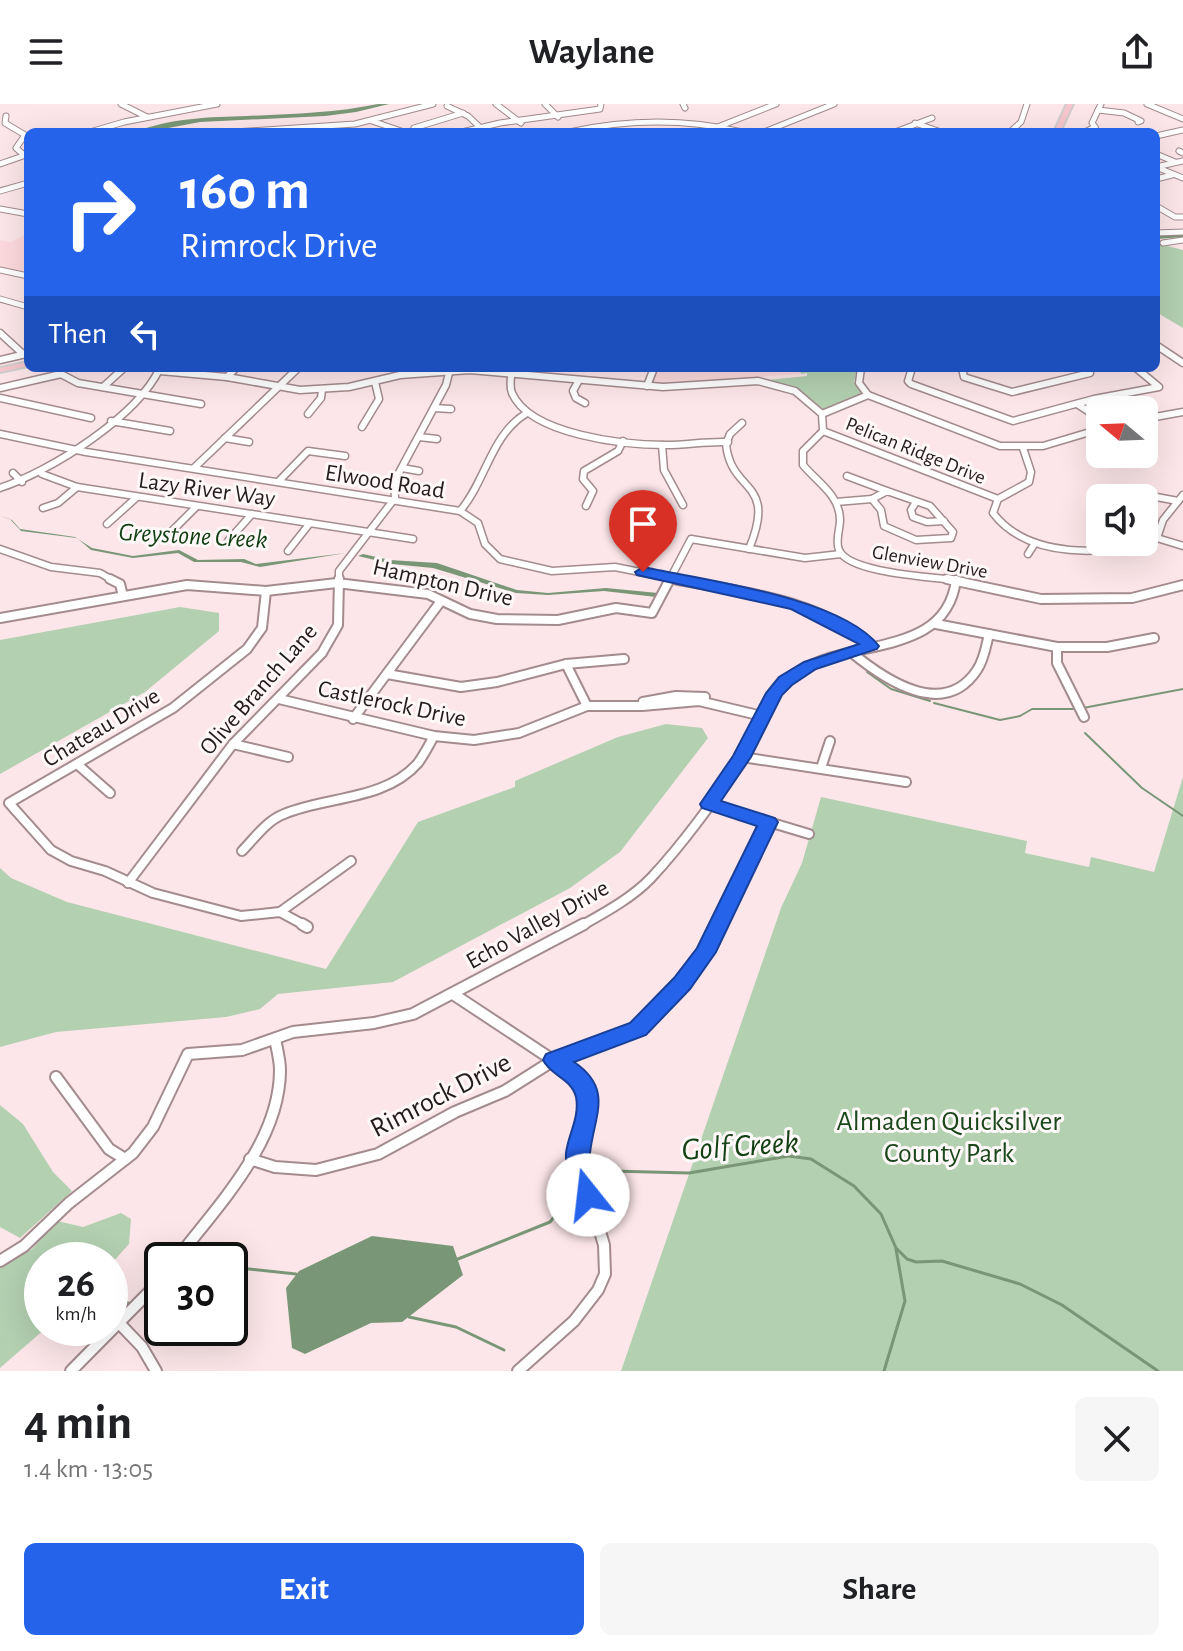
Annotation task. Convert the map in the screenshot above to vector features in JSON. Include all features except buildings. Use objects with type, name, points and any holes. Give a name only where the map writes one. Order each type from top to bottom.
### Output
[{"type":"main road","points":[[1055,128],[1064,104]]},
{"type":"main road","points":[[1056,128],[1070,104]]},
{"type":"main road","points":[[0,365],[24,358]]},
{"type":"street","points":[[121,104],[148,117]]},
{"type":"street","points":[[105,128],[217,104]]},
{"type":"street","points":[[285,128],[372,121],[433,104]]},
{"type":"street","points":[[496,104],[524,126]]},
{"type":"street","points":[[545,104],[558,117]]},
{"type":"street","points":[[476,128],[602,109],[601,104]]},
{"type":"street","points":[[749,104],[765,108]]},
{"type":"street","points":[[711,127],[776,104]]},
{"type":"street","points":[[774,128],[834,104]]},
{"type":"street","points":[[1014,128],[1021,122],[1027,104]]},
{"type":"street","points":[[1147,104],[1183,119]]},
{"type":"street","points":[[447,106],[463,113],[479,127]]},
{"type":"street","points":[[1095,127],[1092,123],[1100,107],[1124,113],[1141,121],[1138,122]]},
{"type":"street","points":[[414,128],[463,113]]},
{"type":"street","points":[[573,114],[596,125]]},
{"type":"street","points":[[728,115],[739,118]]},
{"type":"street","points":[[6,116],[5,123],[24,132],[16,148],[24,153]]},
{"type":"street","points":[[903,128],[932,118]]},
{"type":"street","points":[[372,121],[392,128]]},
{"type":"street","points":[[584,128],[624,121],[665,121],[717,128]]},
{"type":"street","points":[[662,128],[665,121]]},
{"type":"street","points":[[914,123],[929,128]]},
{"type":"street","points":[[1160,135],[1183,130]]},
{"type":"street","points":[[0,163],[24,155]]},
{"type":"street","points":[[1160,156],[1175,163]]},
{"type":"street","points":[[1160,166],[1183,161]]},
{"type":"street","points":[[1160,169],[1183,178]]},
{"type":"street","points":[[1160,178],[1173,175]]},
{"type":"street","points":[[0,191],[24,184]]},
{"type":"street","points":[[14,188],[24,191]]},
{"type":"street","points":[[1160,208],[1175,217],[1183,217]]},
{"type":"street","points":[[0,209],[24,213]]},
{"type":"street","points":[[1160,233],[1183,232]]},
{"type":"street","points":[[1163,243],[1183,240]]},
{"type":"street","points":[[0,270],[24,274]]},
{"type":"street","points":[[0,299],[24,306]]},
{"type":"street","points":[[0,333],[24,354]]},
{"type":"street","points":[[1160,348],[1183,363]]},
{"type":"street","points":[[103,387],[120,372]]},
{"type":"street","points":[[0,488],[42,474],[78,450],[143,394],[158,372]]},
{"type":"street","points":[[185,372],[276,388],[322,390],[400,375],[470,372]]},
{"type":"street","points":[[227,377],[232,372]]},
{"type":"street","points":[[194,468],[294,372]]},
{"type":"street","points":[[510,372],[507,386],[513,402],[527,413],[562,429],[662,445],[707,440],[728,442]]},
{"type":"street","points":[[525,372],[647,386],[748,380],[775,383],[795,391],[822,414],[823,431],[803,451],[803,465],[836,502],[872,499],[887,491]]},
{"type":"street","points":[[647,386],[652,372]]},
{"type":"street","points":[[861,372],[859,387],[868,395],[1000,446],[1043,446],[1086,433]]},
{"type":"street","points":[[911,372],[908,381],[911,384],[1012,421],[1160,386],[1141,372]]},
{"type":"street","points":[[963,372],[964,377],[1015,392],[1089,372]]},
{"type":"street","name":"Olive Branch Lane","points":[[128,883],[233,744],[322,653],[338,625],[337,583],[342,565],[397,493],[394,482],[449,379],[449,373]]},
{"type":"street","points":[[0,388],[61,374],[78,383],[201,404]]},
{"type":"street","points":[[579,380],[573,391],[576,398],[585,403]]},
{"type":"street","points":[[362,427],[382,396],[381,387],[375,382]]},
{"type":"street","points":[[308,414],[321,398],[322,390]]},
{"type":"street","points":[[822,414],[841,411],[868,395]]},
{"type":"street","points":[[0,398],[91,418]]},
{"type":"street","points":[[1080,403],[1086,407]]},
{"type":"street","points":[[434,408],[451,409]]},
{"type":"street","points":[[1158,416],[1183,412]]},
{"type":"street","points":[[460,511],[472,500],[509,423],[527,413]]},
{"type":"street","points":[[111,421],[170,431]]},
{"type":"street","points":[[742,423],[728,442],[726,451],[728,462],[749,485],[758,502],[758,529],[749,549],[805,558],[841,554]]},
{"type":"street","name":"Pelican Ridge Drive","points":[[823,431],[998,499]]},
{"type":"street","name":"Elwood Road","points":[[0,434],[78,450],[460,511],[478,523],[485,544],[500,559],[552,571],[615,567],[797,605],[859,635],[871,646]]},
{"type":"street","points":[[419,437],[437,439]]},
{"type":"street","points":[[225,438],[249,442]]},
{"type":"street","points":[[586,506],[593,491],[583,479],[584,471],[618,451],[623,441]]},
{"type":"street","points":[[662,445],[664,470],[683,505]]},
{"type":"street","points":[[1023,448],[1031,472],[1029,482],[998,499],[993,513],[997,521],[1004,529],[1035,543],[1086,547]]},
{"type":"street","points":[[278,482],[308,451],[345,456]]},
{"type":"street","points":[[402,468],[419,471]]},
{"type":"street","points":[[13,473],[22,482]]},
{"type":"street","name":"Lazy River Way","points":[[42,474],[77,487],[413,539]]},
{"type":"street","points":[[847,476],[930,506],[953,532],[951,538],[937,542],[905,538],[884,526],[881,510],[872,499]]},
{"type":"street","points":[[43,508],[58,503],[77,487]]},
{"type":"street","points":[[1158,496],[1180,498]]},
{"type":"street","points":[[107,524],[137,497]]},
{"type":"street","points":[[1158,535],[1163,520],[1180,498]]},
{"type":"street","name":"Glenview Drive","points":[[836,502],[839,517],[835,542],[841,554],[868,568],[956,580],[1041,599],[1132,598],[1183,585]]},
{"type":"street","points":[[916,502],[911,510],[913,517],[927,522],[944,521]]},
{"type":"street","points":[[164,539],[196,507]]},
{"type":"street","points":[[228,541],[252,514]]},
{"type":"street","points":[[288,551],[310,523]]},
{"type":"street","points":[[1158,538],[1183,546]]},
{"type":"street","name":"Hampton Drive","points":[[4,617],[187,585],[266,591],[337,583],[428,594],[470,614],[497,619],[558,620],[616,608],[652,613],[691,539],[749,549]]},
{"type":"street","points":[[1028,554],[1035,543]]},
{"type":"street","points":[[0,549],[51,567],[100,573],[120,584],[123,596]]},
{"type":"street","points":[[956,580],[953,602],[936,624],[1057,647],[1107,647],[1154,638]]},
{"type":"street","name":"Chateau Drive","points":[[266,591],[262,628],[247,649],[173,708],[9,803],[51,850],[71,861],[105,871],[153,893],[241,916],[280,912]]},
{"type":"street","points":[[353,719],[441,601]]},
{"type":"street","points":[[4,617],[8,603]]},
{"type":"street","name":"Echo Valley Drive","points":[[125,1159],[152,1128],[188,1054],[242,1050],[293,1032],[400,1017],[453,994],[621,902],[650,879],[709,804],[742,757],[762,716],[786,681],[810,665],[918,635],[936,624]]},
{"type":"street","points":[[851,652],[888,682],[905,690],[929,695],[949,692],[968,682],[979,669],[989,634]]},
{"type":"street","points":[[1057,647],[1057,663],[1084,717]]},
{"type":"street","points":[[387,674],[461,687],[497,682],[566,664],[624,659]]},
{"type":"street","points":[[566,664],[587,706]]},
{"type":"street","name":"Castlerock Drive","points":[[279,699],[353,719],[434,736],[474,740],[519,733],[587,706],[677,701],[729,707],[762,716]]},
{"type":"street","points":[[242,851],[270,821],[285,813],[355,797],[394,780],[417,764],[434,736]]},
{"type":"street","points":[[821,768],[830,741]]},
{"type":"street","points":[[233,744],[288,757]]},
{"type":"street","points":[[742,757],[906,782]]},
{"type":"street","points":[[77,764],[110,793]]},
{"type":"street","points":[[709,804],[809,834]]},
{"type":"street","name":"Rimrock Drive","points":[[250,1159],[275,1167],[316,1170],[365,1158],[455,1112],[505,1091],[554,1060],[638,1029],[682,983],[705,952],[768,822]]},
{"type":"street","points":[[307,927],[280,912],[351,861]]},
{"type":"street","points":[[453,994],[577,1076],[587,1095],[589,1110],[577,1156],[606,1261],[601,1282],[591,1302],[518,1371]]},
{"type":"street","points":[[189,1242],[250,1159],[270,1126],[280,1082],[280,1054],[275,1039]]},
{"type":"street","points":[[0,1261],[28,1244],[54,1216],[125,1159],[109,1149],[56,1077]]},
{"type":"street","points":[[128,1314],[144,1297]]},
{"type":"street","points":[[128,1332],[142,1347],[156,1371]]},
{"type":"street","points":[[71,1371],[96,1346]]},
{"type":"shaded area","points":[[24,235],[24,271],[0,268],[0,240],[11,242]]},
{"type":"shaded area","points":[[656,372],[801,374],[652,384]]},
{"type":"shaded area","points":[[10,519],[20,529],[76,538],[21,531]]},
{"type":"shaded area","points":[[78,539],[92,548],[133,556],[179,550],[198,560],[244,559],[256,564],[346,553],[260,567],[241,562],[194,562],[178,553],[133,558],[91,550]]},
{"type":"shaded area","points":[[363,554],[390,560],[437,563],[517,590],[548,593],[606,588],[658,593],[656,597],[604,591],[548,595],[516,593],[433,568],[392,564],[358,556]]},
{"type":"shaded area","points":[[372,1236],[453,1246],[463,1275],[402,1322],[371,1323],[305,1354],[292,1348],[286,1288],[299,1271]]},
{"type":"green space","points":[[1160,244],[1183,250],[1183,328],[1160,314]]},
{"type":"green space","points":[[801,372],[856,372],[854,382],[862,394],[825,411],[799,390],[767,380],[807,376],[807,373]]},
{"type":"green space","points":[[180,607],[219,613],[219,631],[145,692],[0,774],[0,640]]},
{"type":"green space","points":[[666,724],[702,728],[708,738],[620,852],[570,888],[393,982],[278,994],[260,1009],[226,1017],[56,1032],[0,1047],[0,868],[11,878],[67,902],[326,969],[418,822],[515,787],[515,781],[618,737]]},
{"type":"green space","name":"Almaden Quicksilver County Park","points":[[1183,777],[1183,1371],[621,1371],[781,908],[802,863],[821,797],[1027,841],[1025,853],[1089,867],[1091,857],[1154,872]]},
{"type":"green space","points":[[0,1105],[23,1124],[53,1172],[72,1191],[20,1238],[0,1227]]},
{"type":"green space","points":[[121,1213],[131,1219],[129,1244],[38,1242],[57,1221],[83,1227]]},
{"type":"green space","points":[[24,1254],[25,1346],[0,1368],[0,1268]]},
{"type":"waterway","points":[[156,128],[231,118],[356,111],[386,104]]},
{"type":"waterway","points":[[1160,237],[1183,235]]},
{"type":"waterway","name":"Greystone Creek","points":[[867,672],[891,689],[930,701]]},
{"type":"waterway","name":"Greystone Creek","points":[[1083,708],[1183,689]]},
{"type":"waterway","name":"Greystone Creek","points":[[934,703],[1000,720],[1020,716],[1032,709],[1073,709]]},
{"type":"waterway","points":[[1085,733],[1142,788],[1183,816]]},
{"type":"waterway","name":"Golf Creek","points":[[588,1179],[611,1171],[689,1173],[789,1156],[811,1159],[854,1186],[881,1214],[896,1248],[907,1259],[916,1262],[942,1261],[1020,1284],[1062,1305],[1158,1371]]},
{"type":"waterway","name":"Golf Creek","points":[[458,1259],[550,1222],[580,1185]]},
{"type":"waterway","points":[[884,1371],[905,1301],[896,1249]]},
{"type":"waterway","name":"Golf Creek","points":[[248,1269],[296,1274]]},
{"type":"waterway","points":[[409,1317],[456,1327],[504,1350]]},
{"type":"route","points":[[588,1195],[577,1156],[589,1110],[587,1095],[577,1076],[554,1060],[638,1029],[682,983],[705,952],[768,822],[709,804],[742,757],[775,693],[786,681],[810,665],[871,646],[859,635],[797,605],[643,572]]}]
